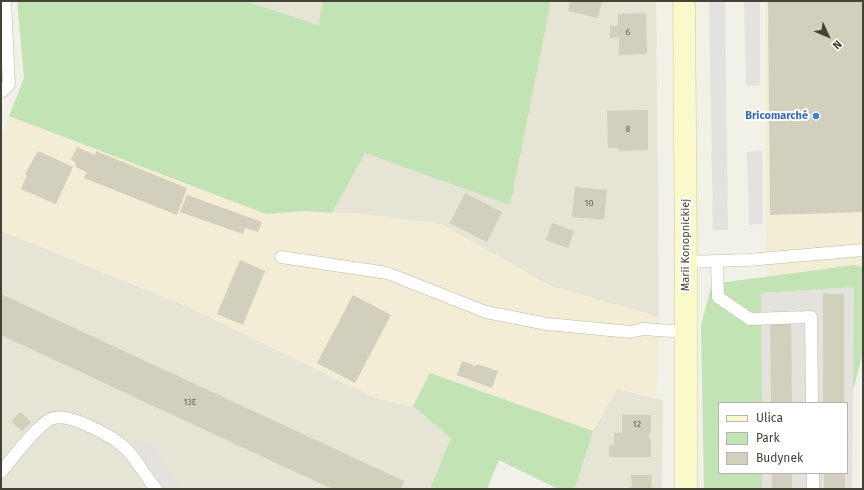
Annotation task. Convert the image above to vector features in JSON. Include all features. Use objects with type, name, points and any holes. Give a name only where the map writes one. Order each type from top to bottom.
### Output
[{"type":"street","name":"Marii Konopnickiej","points":[[684,1],[686,489]]},
{"type":"lane","points":[[1,92],[9,85],[5,1]]},
{"type":"lane","points":[[686,262],[717,262],[863,250]]},
{"type":"lane","points":[[281,257],[387,273],[486,312],[547,324],[631,332],[643,329],[686,332]]},
{"type":"lane","points":[[717,262],[718,297],[750,320],[811,317],[812,402]]},
{"type":"lane","points":[[1,472],[39,428],[50,419],[61,416],[94,428],[125,448],[156,489]]},
{"type":"lane","points":[[813,474],[813,489]]},
{"type":"shaded area","points":[[245,1],[323,1],[318,25]]},
{"type":"shaded area","points":[[551,1],[656,1],[659,317],[551,286],[441,224],[362,214],[332,213],[365,153],[509,204]]},
{"type":"shaded area","points":[[709,1],[725,1],[728,230],[713,230]]},
{"type":"shaded area","points":[[744,1],[760,1],[760,85],[746,86]]},
{"type":"shaded area","name":"Bricomarché","points":[[765,1],[863,1],[863,267],[854,265],[766,276]]},
{"type":"shaded area","points":[[9,116],[266,214],[305,211],[362,214],[441,224],[551,286],[659,317],[656,397],[617,389],[593,431],[431,373],[413,406],[377,399],[191,308],[1,231],[1,135]]},
{"type":"shaded area","points":[[762,150],[763,224],[749,225],[747,152]]},
{"type":"shaded area","points":[[1,231],[191,308],[377,399],[413,406],[451,438],[430,489],[1,489]]},
{"type":"shaded area","points":[[854,287],[852,489],[762,489],[762,474],[848,474],[848,402],[762,402],[761,293]]},
{"type":"shaded area","points":[[617,389],[663,400],[662,489],[575,489],[593,431]]},
{"type":"shaded area","points":[[141,440],[150,444],[183,489],[164,489],[132,445]]},
{"type":"green space","points":[[17,1],[245,1],[318,25],[323,1],[551,1],[510,205],[365,153],[332,213],[305,211],[266,214],[9,116],[24,78]]},
{"type":"green space","points":[[854,265],[863,267],[863,352],[853,391],[854,287],[761,293],[762,402],[718,402],[718,474],[762,474],[762,489],[704,489],[701,325],[712,284]]},
{"type":"green space","points":[[430,373],[593,431],[575,489],[558,489],[499,460],[487,489],[430,489],[451,438],[413,406]]},
{"type":"building","points":[[570,1],[602,1],[598,18],[568,11]]},
{"type":"building","name":"Bricomarché","points":[[768,1],[863,1],[863,212],[770,215]]},
{"type":"building","points":[[646,13],[647,54],[619,55],[619,37],[610,38],[610,26],[618,26],[618,14]]},
{"type":"building","points":[[648,110],[648,150],[618,151],[618,148],[608,148],[607,111]]},
{"type":"building","points":[[77,147],[95,155],[96,151],[187,188],[177,215],[84,178],[87,172],[76,167],[75,162],[71,160]]},
{"type":"building","points":[[38,151],[73,167],[56,204],[21,189],[27,175],[25,174]]},
{"type":"building","points":[[575,187],[607,190],[604,220],[572,217]]},
{"type":"building","points":[[465,193],[502,212],[487,242],[450,223]]},
{"type":"building","points":[[187,195],[262,222],[258,232],[245,228],[243,234],[180,212]]},
{"type":"building","points":[[552,223],[574,231],[568,248],[546,240]]},
{"type":"building","points":[[240,260],[265,271],[243,325],[217,314]]},
{"type":"building","points":[[1,294],[404,481],[401,489],[332,489],[1,335]]},
{"type":"building","points":[[823,294],[844,294],[844,402],[823,402]]},
{"type":"building","points":[[353,295],[391,315],[355,383],[317,363]]},
{"type":"building","points":[[770,321],[791,321],[792,402],[771,402]]},
{"type":"building","points":[[462,361],[498,371],[492,388],[457,375]]},
{"type":"building","points":[[20,412],[31,422],[22,431],[11,421]]},
{"type":"building","points":[[622,415],[651,415],[651,433],[649,433],[649,439],[651,439],[651,457],[609,457],[609,445],[614,445],[614,433],[622,433]]},
{"type":"building","points":[[772,474],[792,474],[792,489],[772,489]]},
{"type":"building","points":[[824,474],[845,474],[845,489],[824,489]]},
{"type":"building","points":[[631,475],[652,475],[651,487],[653,487],[653,489],[630,489],[630,486],[632,486]]},
{"type":"place","name":"Bricomarché","points":[[816,116]]}]
